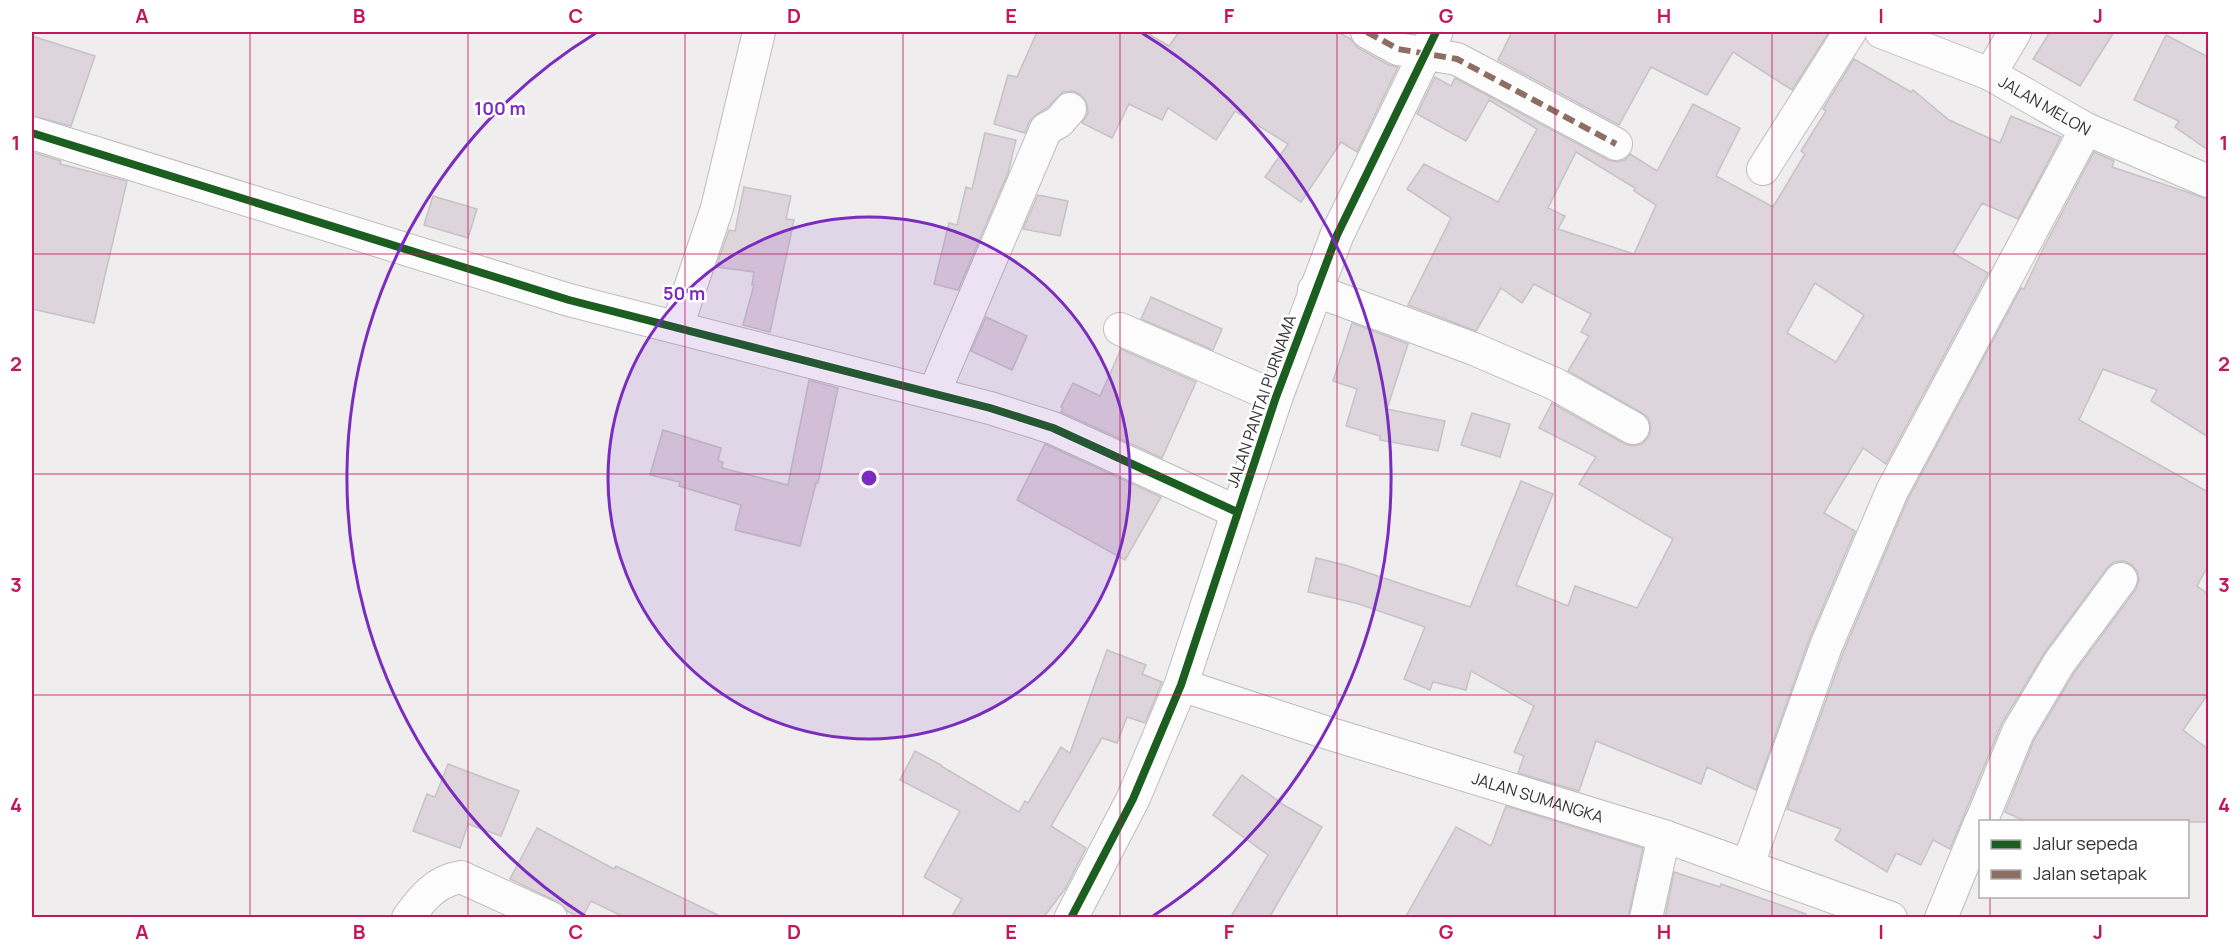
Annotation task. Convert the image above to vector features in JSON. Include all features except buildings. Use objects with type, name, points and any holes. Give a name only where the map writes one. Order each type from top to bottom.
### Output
[{"type":"street","points":[[677,327],[717,208],[759,32]]},
{"type":"street","points":[[1367,32],[1398,49],[1431,43],[1616,144]]},
{"type":"street","points":[[1763,169],[1850,32]]},
{"type":"street","name":"JALAN MELON","points":[[1881,32],[1990,74],[2086,129],[2208,181]]},
{"type":"street","points":[[1990,74],[2015,32]]},
{"type":"street","name":"JALAN PANTAI PURNAMA","points":[[1071,918],[1133,799],[1181,686],[1237,512],[1314,290],[1337,235],[1431,43]]},
{"type":"street","points":[[934,393],[1046,129],[1059,122],[1070,109]]},
{"type":"street","points":[[1748,865],[1826,646],[1892,491],[2086,129]]},
{"type":"street","points":[[32,133],[569,300],[990,408],[1053,428],[1237,512]]},
{"type":"street","points":[[1314,290],[1474,349],[1555,384],[1632,428]]},
{"type":"street","points":[[1120,329],[1276,397]]},
{"type":"street","points":[[1982,820],[2024,722],[2059,663],[2121,579]]},
{"type":"street","name":"JALAN SUMANGKA","points":[[1181,686],[1664,836],[1892,918]]},
{"type":"street","points":[[1941,918],[1979,827]]},
{"type":"street","points":[[1646,918],[1664,836]]},
{"type":"street","points":[[408,918],[434,888],[447,879],[460,877],[551,918]]},
{"type":"marked path","points":[[1367,32],[1398,49],[1457,59],[1616,144]]},
{"type":"cycle path","points":[[1071,918],[1133,799],[1181,685],[1276,397],[1337,235],[1436,32]]},
{"type":"cycle path","points":[[32,133],[569,300],[990,408],[1053,428],[1237,512]]}]
